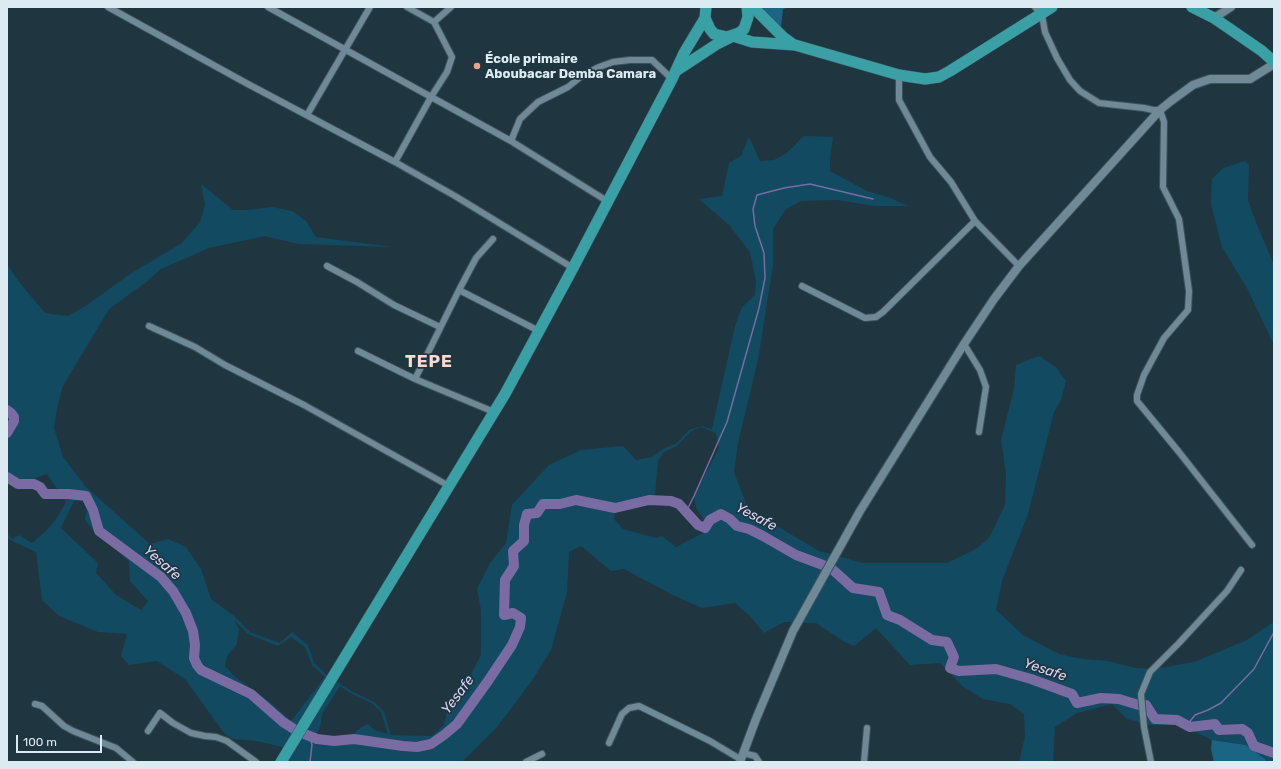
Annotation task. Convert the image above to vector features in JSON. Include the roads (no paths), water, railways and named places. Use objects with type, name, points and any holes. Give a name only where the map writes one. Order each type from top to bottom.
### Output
[{"type":"highway","points":[[674,75],[717,44],[744,29],[748,17],[747,7]]},
{"type":"highway","points":[[753,7],[783,37],[795,45]]},
{"type":"highway","points":[[705,10],[706,24],[714,34],[720,36],[733,36],[752,42],[795,45],[899,75],[925,80],[939,77],[950,71],[1038,10],[1052,7]]},
{"type":"highway","points":[[1192,7],[1214,18],[1262,50],[1274,63]]},
{"type":"highway","points":[[281,762],[494,412],[573,268],[674,75],[705,10]]},
{"type":"street","points":[[109,7],[395,162],[573,268]]},
{"type":"street","points":[[268,7],[511,141],[607,201]]},
{"type":"street","points":[[280,14],[284,7]]},
{"type":"street","points":[[307,115],[370,7]]},
{"type":"street","points":[[395,162],[431,97],[447,72],[452,57],[434,22],[407,7]]},
{"type":"street","points":[[434,22],[451,7]]},
{"type":"street","points":[[1214,18],[1231,7]]},
{"type":"street","points":[[1038,10],[1042,15],[1045,32],[1057,58],[1070,80],[1080,91],[1099,103],[1160,110]]},
{"type":"street","points":[[511,141],[520,118],[538,102],[568,87],[583,75],[599,67],[613,62],[652,60],[674,75]]},
{"type":"street","points":[[741,758],[793,631],[860,511],[964,344],[994,299],[1019,266],[1160,110],[1193,85],[1210,79],[1250,79],[1274,63]]},
{"type":"street","points":[[899,75],[899,100],[930,157],[951,182],[975,221],[1019,266]]},
{"type":"street","points":[[1160,110],[1164,122],[1163,186],[1179,219],[1189,291],[1188,310],[1164,338],[1144,375],[1137,395],[1137,401],[1252,545]]},
{"type":"street","points":[[802,286],[865,318],[876,317],[975,221]]},
{"type":"street","points":[[415,379],[476,258],[493,239]]},
{"type":"street","points":[[327,266],[357,282],[394,305],[440,327]]},
{"type":"street","points":[[459,290],[539,331]]},
{"type":"street","points":[[149,326],[195,347],[225,365],[304,405],[449,486]]},
{"type":"street","points":[[964,344],[980,370],[986,387],[979,432]]},
{"type":"street","points":[[358,351],[415,379],[494,412]]},
{"type":"street","points":[[1151,762],[1144,727],[1141,694],[1150,672],[1179,643],[1226,591],[1241,570]]},
{"type":"street","points":[[36,704],[42,706],[64,726],[116,748],[133,762]]},
{"type":"street","points":[[609,743],[622,714],[629,708],[640,706],[741,758],[755,756],[759,762]]},
{"type":"street","points":[[148,731],[160,713],[173,723],[191,733],[204,736],[216,736],[256,762]]},
{"type":"street","points":[[864,762],[868,728]]},
{"type":"street","points":[[526,762],[542,754]]},
{"type":"waterway","points":[[686,512],[727,422],[759,308],[765,278],[764,253],[755,226],[753,209],[757,195],[784,188],[810,184],[873,199]]},
{"type":"waterway","name":"Yesafe","points":[[7,410],[14,417],[14,421],[7,433]]},
{"type":"waterway","name":"Yesafe","points":[[7,477],[18,484],[34,484],[40,487],[45,494],[86,496],[93,510],[99,531],[161,577],[173,591],[186,613],[193,631],[195,645],[194,658],[201,670],[251,694],[283,722],[297,731],[317,739],[334,741],[354,739],[417,747],[431,744],[457,724],[512,645],[520,627],[521,618],[513,613],[504,615],[505,580],[514,566],[513,551],[524,541],[524,525],[527,514],[537,513],[543,504],[560,504],[576,500],[615,508],[649,500],[671,501],[679,504],[698,525],[705,528],[710,520],[721,514],[730,519],[737,526],[749,529],[796,555],[823,565]]},
{"type":"waterway","name":"Yesafe","points":[[833,570],[853,588],[879,592],[887,615],[900,620],[932,640],[947,642],[954,657],[950,668],[959,671],[996,669],[1031,679],[1072,694],[1077,703],[1101,698],[1119,699],[1142,706],[1146,705],[1155,719],[1177,720],[1190,727],[1215,724],[1219,730],[1242,729],[1248,733],[1254,746],[1274,753]]},
{"type":"waterway","points":[[1187,725],[1195,715],[1221,703],[1254,669],[1274,632]]},
{"type":"waterway","points":[[310,736],[312,745],[310,762]]},
{"type":"place","name":"École primaire Aboubacar Demba Camara","points":[[477,66]]},
{"type":"district","name":"TEPE","points":[[429,362]]}]
